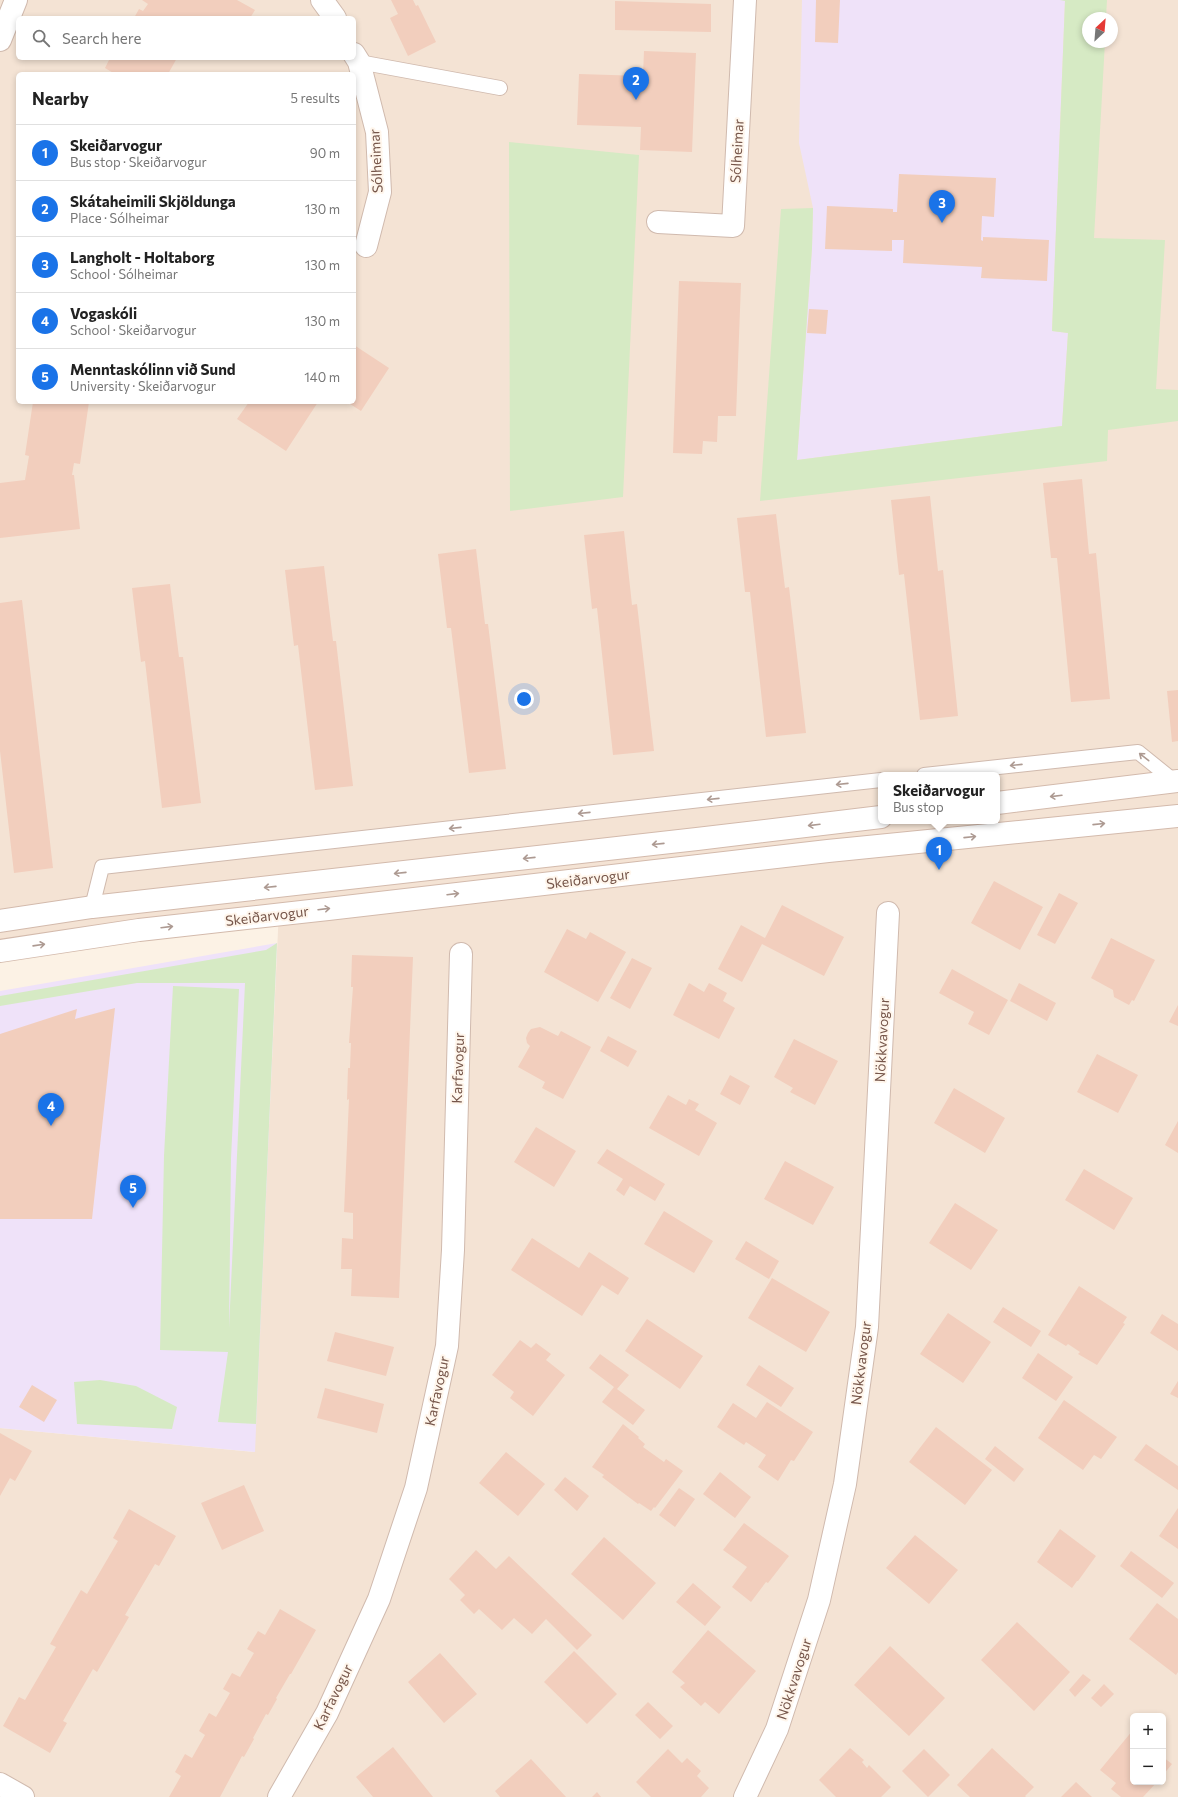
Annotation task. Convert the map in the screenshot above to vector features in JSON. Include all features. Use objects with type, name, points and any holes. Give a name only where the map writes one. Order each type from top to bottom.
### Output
[{"type":"street","points":[[0,40],[16,0]]},
{"type":"street","points":[[322,0],[334,16]]},
{"type":"street","name":"Sólheimar","points":[[658,222],[733,226],[744,0]]},
{"type":"street","name":"Sólheimar","points":[[356,58],[377,132],[380,192],[366,246]]},
{"type":"street","points":[[1000,803],[1176,781]]},
{"type":"street","name":"Skeiðarvogur","points":[[0,951],[139,930],[828,851],[1178,816]]},
{"type":"street","name":"Skeiðarvogur","points":[[0,921],[92,907],[878,817]]},
{"type":"street","name":"Nökkvavogur","points":[[745,1797],[777,1730],[819,1600],[844,1484],[867,1327],[888,913]]},
{"type":"street","name":"Karfavogur","points":[[278,1797],[327,1713],[379,1599],[416,1488],[447,1346],[453,1250],[461,954]]},
{"type":"street","points":[[0,1784],[22,1797]]},
{"type":"lane","points":[[356,58],[500,88]]},
{"type":"lane","points":[[952,772],[1138,752],[1176,781]]},
{"type":"lane","points":[[92,907],[102,867],[878,780]]},
{"type":"shaded area","points":[[0,0],[1178,0],[1178,1797],[0,1797],[0,1428],[254,1452],[279,909],[0,941]]},
{"type":"shaded area","points":[[802,0],[1065,0],[1052,331],[1068,333],[1062,426],[797,460],[812,248],[813,208],[799,143]]},
{"type":"shaded area","points":[[277,943],[255,1452],[0,1428],[0,991]]},
{"type":"green space","points":[[1060,0],[1107,0],[1106,12],[1082,12],[1082,48],[1105,48],[1094,238],[1165,240],[1156,389],[1178,390],[1178,421],[1108,430],[1107,461],[760,501],[781,209],[813,208],[812,248],[797,460],[1062,426],[1068,333],[1052,331],[1065,1]]},
{"type":"green space","points":[[509,142],[639,155],[623,497],[510,511]]},
{"type":"green space","points":[[277,943],[256,1424],[218,1422],[228,1352],[160,1350],[164,1156],[173,986],[239,989],[231,1159],[229,1328],[245,983],[137,983],[0,1006],[0,996],[266,950]]},
{"type":"green space","points":[[100,1380],[136,1386],[177,1407],[172,1429],[77,1424],[74,1382]]},
{"type":"building","points":[[142,0],[237,0],[255,10],[251,16],[135,16],[139,9],[143,11],[148,4]]},
{"type":"building","points":[[391,0],[413,0],[416,6],[418,5],[436,42],[408,56],[390,18],[398,14]]},
{"type":"building","points":[[816,0],[840,0],[838,43],[815,42]]},
{"type":"building","points":[[615,1],[711,4],[711,32],[615,30]]},
{"type":"building","points":[[644,51],[696,53],[692,152],[640,150],[641,127],[577,125],[579,74],[643,76]]},
{"type":"building","points":[[109,60],[176,60],[169,72],[112,72],[105,68]]},
{"type":"building","points":[[899,174],[996,178],[994,217],[982,216],[981,240],[983,241],[983,237],[1049,240],[1047,281],[981,278],[982,267],[903,263],[904,240],[892,240],[892,251],[825,249],[827,206],[893,209],[893,212],[897,212]]},
{"type":"building","points":[[679,281],[741,283],[736,416],[718,416],[717,442],[703,441],[702,454],[673,453]]},
{"type":"building","points":[[809,309],[828,310],[826,334],[807,333]]},
{"type":"building","points":[[356,346],[389,368],[361,411],[350,404],[356,404]]},
{"type":"building","points":[[33,404],[89,404],[80,464],[74,463],[72,475],[74,475],[80,529],[0,538],[0,483],[25,480],[29,456],[25,455]]},
{"type":"building","points":[[248,404],[317,404],[286,451],[237,419]]},
{"type":"building","points":[[1082,479],[1089,554],[1096,553],[1110,699],[1071,702],[1057,558],[1051,558],[1043,483]]},
{"type":"building","points":[[930,496],[938,571],[943,570],[958,716],[920,720],[904,574],[899,575],[891,500]]},
{"type":"building","points":[[776,514],[785,588],[789,587],[806,733],[766,737],[750,592],[745,592],[737,518]]},
{"type":"building","points":[[624,531],[632,605],[637,604],[654,751],[613,755],[597,608],[592,609],[584,535]]},
{"type":"building","points":[[476,549],[485,624],[488,624],[506,769],[469,773],[451,628],[447,628],[438,554]]},
{"type":"building","points":[[324,566],[333,641],[336,641],[353,786],[315,790],[298,645],[294,646],[285,570]]},
{"type":"building","points":[[170,584],[179,657],[183,657],[201,803],[162,808],[145,661],[141,662],[132,588]]},
{"type":"building","points":[[22,600],[53,868],[14,873],[0,751],[0,603]]},
{"type":"building","points":[[1178,690],[1178,741],[1172,742],[1167,691]]},
{"type":"building","points":[[994,881],[1043,907],[1020,950],[971,923]]},
{"type":"building","points":[[1059,893],[1078,903],[1055,944],[1037,935]]},
{"type":"building","points":[[782,905],[844,937],[824,976],[762,944],[742,982],[718,969],[741,925],[765,938]]},
{"type":"building","points":[[567,929],[586,939],[590,932],[626,952],[598,1002],[544,972]]},
{"type":"building","points":[[1111,938],[1155,960],[1134,1001],[1132,1000],[1129,1005],[1114,997],[1113,990],[1091,978]]},
{"type":"building","points":[[352,955],[413,957],[399,1298],[351,1296],[352,1269],[341,1269],[342,1238],[353,1239],[353,1213],[344,1212],[349,1099],[347,1100],[348,1068],[350,1068],[351,1043],[349,1043],[353,987],[351,987]]},
{"type":"building","points":[[632,958],[652,968],[630,1009],[610,998]]},
{"type":"building","points":[[952,969],[1008,1000],[989,1035],[968,1024],[974,1012],[939,993]]},
{"type":"building","points":[[689,983],[704,992],[709,983],[727,993],[723,1001],[735,1008],[719,1039],[673,1015]]},
{"type":"building","points":[[1019,983],[1056,1003],[1047,1021],[1010,1001]]},
{"type":"building","points":[[1178,1005],[1178,1026],[1169,1022]]},
{"type":"building","points":[[115,1008],[92,1219],[0,1219],[0,1034],[77,1009],[75,1019]]},
{"type":"building","points":[[540,1027],[558,1036],[561,1031],[591,1047],[563,1099],[542,1088],[545,1082],[518,1067],[530,1046],[527,1043],[526,1038],[528,1033],[531,1029]]},
{"type":"building","points":[[608,1036],[637,1051],[628,1067],[600,1051]]},
{"type":"building","points":[[794,1039],[838,1061],[815,1105],[790,1092],[793,1088],[774,1077]]},
{"type":"building","points":[[1097,1054],[1138,1075],[1118,1113],[1077,1092]]},
{"type":"building","points":[[730,1075],[750,1086],[740,1105],[720,1094]]},
{"type":"building","points":[[954,1088],[1005,1118],[985,1153],[934,1123]]},
{"type":"building","points":[[668,1095],[686,1105],[689,1099],[699,1104],[695,1110],[717,1123],[699,1156],[649,1128]]},
{"type":"building","points":[[1178,1121],[1178,1153],[1165,1145]]},
{"type":"building","points":[[536,1127],[576,1151],[554,1187],[514,1162]]},
{"type":"building","points":[[607,1149],[665,1184],[655,1201],[630,1186],[624,1196],[616,1190],[623,1179],[597,1163]]},
{"type":"building","points":[[785,1161],[834,1187],[813,1225],[764,1199]]},
{"type":"building","points":[[1084,1169],[1133,1198],[1114,1230],[1065,1200]]},
{"type":"building","points":[[955,1203],[998,1230],[971,1270],[929,1243]]},
{"type":"building","points":[[664,1211],[713,1241],[694,1273],[644,1244]]},
{"type":"building","points":[[532,1238],[579,1268],[589,1252],[629,1278],[618,1295],[602,1285],[582,1316],[511,1270]]},
{"type":"building","points":[[746,1241],[779,1261],[769,1279],[735,1259]]},
{"type":"building","points":[[772,1278],[830,1312],[806,1352],[748,1318]]},
{"type":"building","points":[[1079,1286],[1127,1317],[1123,1323],[1125,1324],[1097,1365],[1078,1354],[1080,1352],[1068,1344],[1066,1346],[1048,1335]]},
{"type":"building","points":[[1003,1307],[1041,1331],[1031,1347],[993,1322]]},
{"type":"building","points":[[948,1313],[991,1342],[963,1383],[920,1354]]},
{"type":"building","points":[[1162,1314],[1178,1324],[1178,1351],[1150,1333]]},
{"type":"building","points":[[647,1319],[703,1356],[680,1389],[625,1351]]},
{"type":"building","points":[[335,1332],[394,1347],[386,1376],[327,1361]]},
{"type":"building","points":[[520,1340],[531,1348],[536,1343],[551,1354],[546,1360],[565,1375],[533,1416],[510,1398],[514,1392],[492,1375]]},
{"type":"building","points":[[1038,1353],[1073,1377],[1056,1401],[1022,1378]]},
{"type":"building","points":[[600,1354],[629,1375],[617,1389],[645,1410],[633,1425],[602,1402],[614,1387],[589,1368]]},
{"type":"building","points":[[759,1365],[794,1388],[781,1407],[746,1385]]},
{"type":"building","points":[[1178,1381],[1178,1398],[1170,1394]]},
{"type":"building","points":[[32,1385],[57,1400],[44,1422],[19,1407]]},
{"type":"building","points":[[325,1388],[384,1404],[377,1433],[317,1418]]},
{"type":"building","points":[[1064,1400],[1117,1437],[1101,1459],[1094,1455],[1083,1470],[1038,1438]]},
{"type":"building","points":[[767,1402],[813,1432],[794,1461],[791,1460],[778,1481],[758,1467],[766,1455],[746,1442],[744,1445],[717,1427],[733,1403],[756,1418]]},
{"type":"building","points":[[623,1424],[639,1437],[638,1438],[645,1444],[643,1447],[664,1462],[666,1459],[683,1471],[655,1508],[654,1507],[651,1511],[639,1503],[638,1504],[602,1477],[604,1475],[592,1467]]},
{"type":"building","points":[[936,1427],[992,1470],[965,1505],[909,1462]]},
{"type":"building","points":[[0,1433],[32,1451],[15,1481],[10,1478],[0,1496]]},
{"type":"building","points":[[1146,1444],[1178,1466],[1178,1490],[1134,1460]]},
{"type":"building","points":[[995,1446],[1024,1469],[1014,1482],[985,1459]]},
{"type":"building","points":[[506,1452],[545,1484],[518,1516],[479,1483]]},
{"type":"building","points":[[720,1472],[751,1497],[735,1518],[703,1494]]},
{"type":"building","points":[[565,1477],[589,1496],[577,1511],[554,1490]]},
{"type":"building","points":[[244,1485],[264,1531],[222,1550],[201,1503]]},
{"type":"building","points":[[679,1488],[695,1499],[675,1527],[659,1515]]},
{"type":"building","points":[[1178,1508],[1178,1549],[1159,1536]]},
{"type":"building","points":[[129,1509],[176,1536],[159,1566],[155,1564],[125,1615],[129,1617],[97,1672],[93,1669],[63,1721],[67,1723],[50,1753],[3,1726],[19,1697],[25,1700],[56,1647],[50,1644],[81,1590],[87,1594],[118,1541],[113,1538]]},
{"type":"building","points":[[744,1523],[789,1556],[751,1602],[732,1587],[747,1567],[723,1550]]},
{"type":"building","points":[[1060,1529],[1096,1556],[1072,1588],[1037,1562]]},
{"type":"building","points":[[915,1535],[958,1570],[929,1604],[886,1568]]},
{"type":"building","points":[[604,1537],[656,1583],[623,1620],[571,1574]]},
{"type":"building","points":[[476,1550],[496,1569],[509,1556],[592,1635],[577,1650],[546,1619],[532,1634],[514,1618],[502,1630],[479,1609],[474,1614],[460,1600],[465,1595],[449,1579]]},
{"type":"building","points":[[1131,1551],[1174,1583],[1162,1598],[1120,1566]]},
{"type":"building","points":[[693,1583],[721,1607],[705,1626],[676,1602]]},
{"type":"building","points":[[1157,1603],[1178,1619],[1178,1672],[1176,1675],[1129,1639]]},
{"type":"building","points":[[280,1609],[316,1630],[276,1698],[277,1699],[268,1715],[266,1714],[244,1757],[242,1756],[220,1797],[169,1797],[181,1776],[175,1772],[185,1754],[192,1758],[205,1735],[199,1731],[209,1713],[216,1717],[230,1693],[223,1689],[232,1673],[240,1677],[254,1653],[247,1649],[258,1631],[265,1635]]},
{"type":"building","points":[[1017,1622],[1070,1672],[1034,1711],[981,1660]]},
{"type":"building","points":[[708,1630],[756,1671],[719,1714],[705,1702],[701,1706],[680,1687],[685,1683],[672,1672]]},
{"type":"building","points":[[890,1646],[945,1698],[909,1736],[854,1685]]},
{"type":"building","points":[[574,1651],[617,1694],[587,1724],[544,1682]]},
{"type":"building","points":[[440,1653],[477,1694],[444,1723],[408,1682]]},
{"type":"building","points":[[1083,1674],[1091,1680],[1075,1697],[1069,1690]]},
{"type":"building","points":[[1104,1684],[1114,1694],[1101,1707],[1091,1698]]},
{"type":"building","points":[[648,1702],[673,1726],[660,1739],[635,1715]]},
{"type":"building","points":[[1130,1734],[1130,1785],[1154,1785],[1143,1797],[1121,1797],[1111,1789],[1116,1783],[1100,1770]]},
{"type":"building","points":[[393,1747],[433,1797],[373,1797],[356,1777]]},
{"type":"building","points":[[850,1748],[864,1760],[862,1762],[867,1768],[869,1765],[891,1787],[881,1797],[836,1797],[819,1780]]},
{"type":"building","points":[[992,1748],[1034,1787],[1025,1796],[1026,1797],[970,1797],[957,1785]]},
{"type":"building","points":[[668,1749],[682,1763],[687,1758],[701,1771],[697,1776],[709,1788],[701,1797],[651,1797],[636,1782]]},
{"type":"building","points":[[924,1749],[950,1775],[928,1797],[902,1771]]},
{"type":"building","points":[[531,1759],[566,1797],[500,1797],[495,1791]]},
{"type":"building","points":[[1166,1759],[1172,1764],[1166,1771]]},
{"type":"building","points":[[1076,1782],[1092,1797],[1061,1797]]},
{"type":"building","points":[[597,1792],[601,1797],[592,1797]]},
{"type":"place","name":"Skátaheimili Skjöldunga","points":[[636,100]]},
{"type":"place","name":"Langholt - Holtaborg","points":[[942,223]]},
{"type":"place","name":"Skeiðarvogur","points":[[939,870]]},
{"type":"place","name":"Vogaskóli","points":[[51,1126]]},
{"type":"place","name":"Menntaskólinn við Sund","points":[[133,1208]]}]
